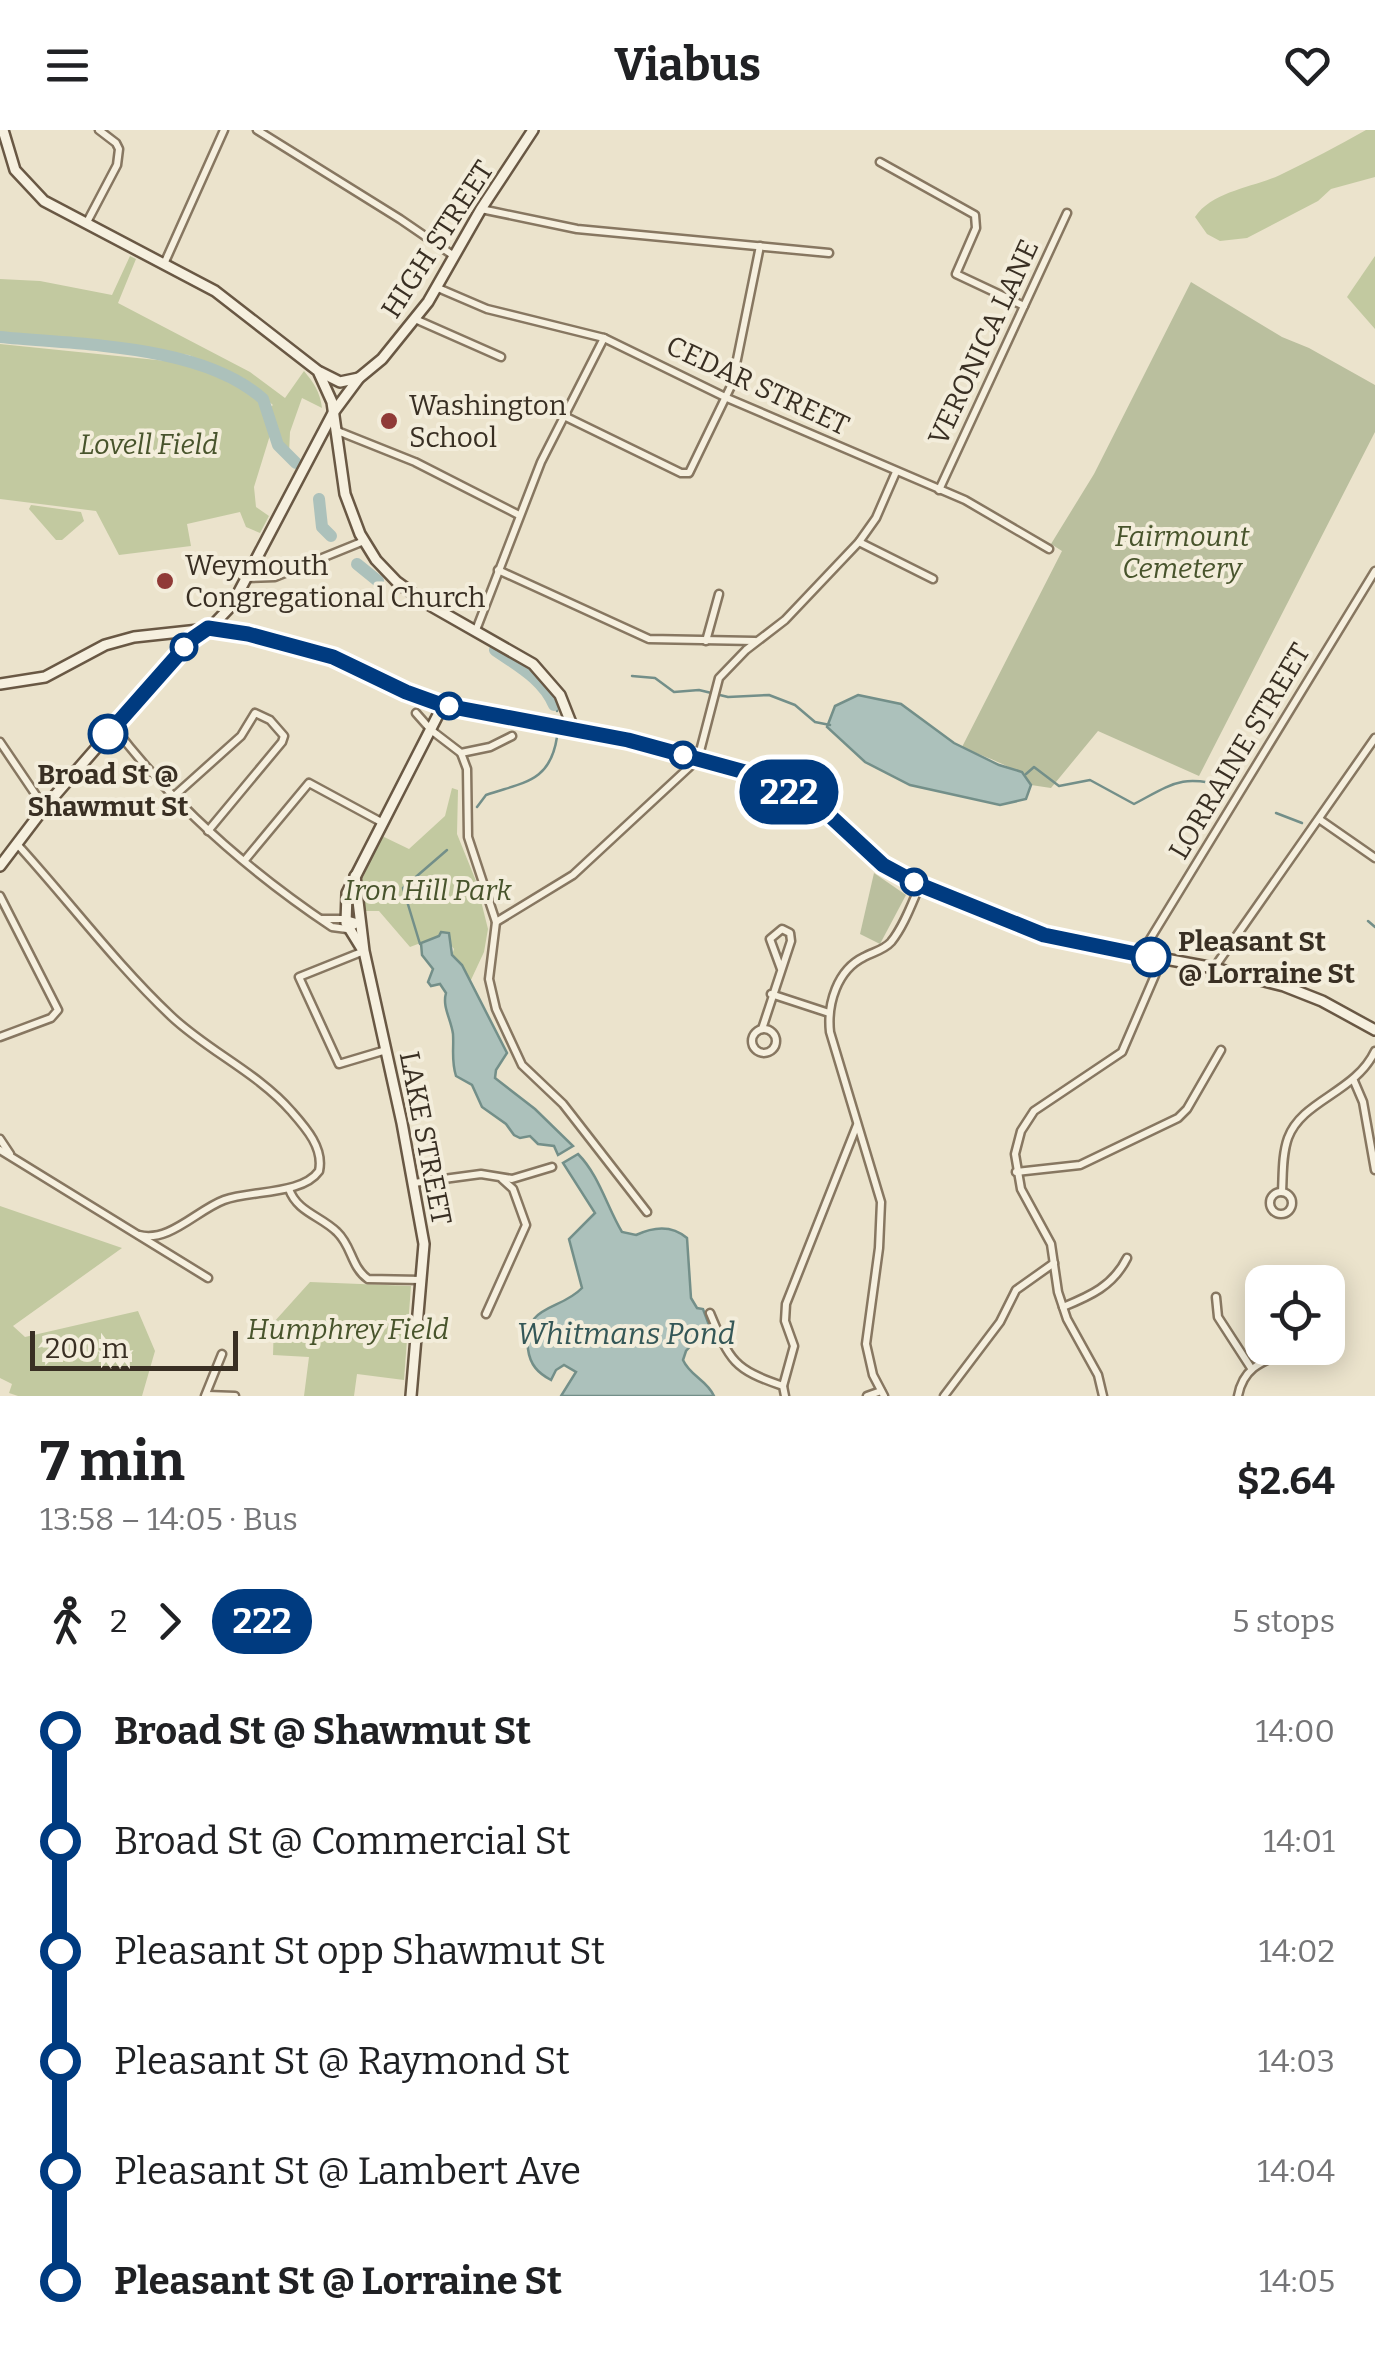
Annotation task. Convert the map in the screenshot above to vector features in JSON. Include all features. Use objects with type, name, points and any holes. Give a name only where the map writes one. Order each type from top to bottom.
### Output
[{"type":"main road","points":[[2,130],[8,156],[26,185],[44,201],[243,310],[318,371],[340,382],[360,378]]},
{"type":"main road","name":"HIGH STREET","points":[[0,866],[44,808],[185,646],[228,610],[334,413],[438,288],[481,209],[533,130]]},
{"type":"main road","points":[[318,371],[330,393],[341,478],[359,543],[397,582],[426,603],[526,658],[565,702],[573,728]]},
{"type":"main road","points":[[0,684],[45,677],[124,639],[208,628],[258,637],[346,662],[442,705],[573,728],[698,758],[761,778],[816,807],[846,829],[883,865],[920,885],[1044,935],[1214,968],[1304,993],[1375,1030]]},
{"type":"main road","points":[[346,924],[345,899],[442,705]]},
{"type":"main road","name":"LAKE STREET","points":[[356,876],[364,950],[414,1184],[424,1251],[410,1396]]},
{"type":"main road","name":"LAKE STREET","points":[[346,924],[364,950]]},
{"type":"street","points":[[86,224],[117,165],[119,149],[99,130]]},
{"type":"street","points":[[164,264],[224,130]]},
{"type":"street","points":[[257,130],[455,257]]},
{"type":"street","points":[[880,162],[974,215],[976,228],[956,274],[1024,306]]},
{"type":"street","points":[[481,209],[577,230],[829,253]]},
{"type":"street","name":"VERONICA LANE","points":[[939,490],[1067,212]]},
{"type":"street","points":[[564,416],[681,473],[689,473],[727,398],[760,246]]},
{"type":"street","name":"CEDAR STREET","points":[[438,288],[487,309],[604,338],[727,398],[978,507],[1048,550]]},
{"type":"street","points":[[415,319],[502,357]]},
{"type":"street","points":[[476,630],[519,514],[604,338]]},
{"type":"street","points":[[335,430],[396,453],[519,514]]},
{"type":"street","points":[[496,922],[569,878],[698,758],[716,684],[756,642],[785,620],[859,542],[876,518],[896,472]]},
{"type":"street","points":[[859,542],[933,579]]},
{"type":"street","points":[[247,578],[274,577],[359,543]]},
{"type":"street","points":[[498,570],[649,639],[756,642]]},
{"type":"street","name":"LORRAINE STREET","points":[[1140,955],[1375,571]]},
{"type":"street","points":[[706,641],[718,594]]},
{"type":"street","points":[[172,798],[247,730],[255,712],[270,720],[284,736],[208,831]]},
{"type":"street","points":[[416,714],[461,753],[467,769],[468,837],[496,922],[490,988],[517,1056],[532,1077],[563,1104],[646,1212]]},
{"type":"street","points":[[114,728],[172,798],[208,831],[321,919],[360,923]]},
{"type":"street","points":[[461,753],[490,747],[512,736]]},
{"type":"street","points":[[1214,968],[1375,738]]},
{"type":"street","points":[[0,742],[44,808]]},
{"type":"street","points":[[246,860],[308,783],[383,823]]},
{"type":"street","points":[[1318,818],[1375,858]]},
{"type":"street","points":[[16,843],[157,1002],[187,1030],[277,1096],[316,1146],[321,1166],[312,1181],[289,1189],[229,1198],[160,1236],[140,1235]]},
{"type":"street","points":[[866,1396],[882,1393],[868,1361],[866,1344],[882,1209],[830,1032],[830,1013],[846,970],[891,942],[920,885]]},
{"type":"street","points":[[0,896],[58,1010],[51,1018],[0,1037]]},
{"type":"street","points":[[762,1029],[791,937],[782,929],[770,939],[780,969]]},
{"type":"street","points":[[364,950],[299,977],[339,1064],[386,1050]]},
{"type":"street","points":[[1102,1396],[1098,1374],[1062,1307],[1047,1232],[1024,1198],[1016,1172],[1017,1142],[1028,1118],[1042,1104],[1122,1052],[1162,959]]},
{"type":"street","points":[[771,994],[830,1013]]},
{"type":"street","points":[[1016,1172],[1080,1165],[1178,1118],[1188,1109],[1222,1050]]},
{"type":"street","points":[[1282,1192],[1285,1150],[1292,1130],[1308,1112],[1354,1081],[1372,1061],[1375,1051]]},
{"type":"street","points":[[1354,1081],[1363,1102],[1375,1170]]},
{"type":"street","points":[[785,1396],[782,1386],[794,1346],[785,1322],[786,1304],[858,1124]]},
{"type":"street","points":[[0,1139],[10,1155]]},
{"type":"street","points":[[0,1150],[208,1278]]},
{"type":"street","points":[[414,1184],[481,1174],[502,1179],[552,1167]]},
{"type":"street","points":[[486,1314],[526,1225],[514,1190],[502,1179]]},
{"type":"street","points":[[289,1189],[298,1205],[342,1236],[368,1280],[421,1280]]},
{"type":"street","points":[[1062,1307],[1114,1279],[1127,1258]]},
{"type":"street","points":[[944,1396],[1000,1322],[1016,1290],[1054,1263]]},
{"type":"street","points":[[1216,1297],[1218,1317],[1252,1368]]},
{"type":"street","points":[[710,1313],[739,1368],[782,1386]]},
{"type":"street","points":[[222,1354],[206,1396],[235,1396]]},
{"type":"street","points":[[1238,1396],[1242,1379],[1258,1365]]},
{"type":"green space","points":[[1366,130],[1375,130],[1375,177],[1331,189],[1318,201],[1247,238],[1220,241],[1207,234],[1195,217],[1212,201],[1280,175]]},
{"type":"green space","points":[[130,256],[136,259],[118,303],[250,372],[285,398],[304,371],[308,375],[322,408],[302,398],[290,432],[289,454],[281,446],[269,408],[273,405],[245,382],[189,355],[0,333],[0,279],[40,281],[112,295]]},
{"type":"green space","points":[[1375,256],[1375,329],[1347,297]]},
{"type":"green space","name":"Fairmount Cemetery","points":[[1191,282],[1282,337],[1375,385],[1375,432],[1199,776],[1098,731],[1051,788],[1031,785],[1010,768],[962,747],[1062,551],[1051,544],[1094,474]]},
{"type":"green space","name":"Lovell Field","points":[[0,344],[196,364],[250,391],[265,406],[271,432],[254,487],[256,507],[269,516],[260,533],[246,527],[240,512],[187,524],[191,546],[119,555],[96,511],[0,499]]},
{"type":"green space","points":[[31,505],[81,512],[84,521],[62,540],[56,540],[29,509]]},
{"type":"green space","name":"Iron Hill Park","points":[[452,788],[458,790],[457,834],[476,881],[488,929],[484,952],[470,982],[442,932],[410,947],[379,911],[363,911],[359,886],[382,836],[409,849],[445,816]]},
{"type":"green space","points":[[874,873],[906,895],[880,944],[860,934]]},
{"type":"green space","points":[[0,1206],[122,1248],[13,1326],[25,1337],[138,1311],[155,1351],[142,1396],[9,1393],[12,1384],[0,1378]]},
{"type":"green space","name":"Humphrey Field","points":[[310,1282],[411,1286],[404,1380],[357,1374],[354,1396],[304,1396],[309,1357],[273,1355],[274,1322]]},
{"type":"water","points":[[858,695],[901,704],[954,743],[1022,772],[1031,785],[1026,799],[1000,805],[910,785],[865,762],[827,727],[835,706]]},
{"type":"water","points":[[441,932],[449,933],[452,955],[462,965],[507,1053],[495,1078],[573,1146],[558,1155],[554,1146],[538,1144],[530,1136],[514,1135],[506,1124],[482,1107],[472,1085],[456,1076],[446,993],[440,984],[431,986],[428,982],[433,969],[422,955],[421,943]]},
{"type":"water","name":"Whitmans Pond","points":[[578,1154],[597,1181],[622,1232],[636,1235],[662,1229],[687,1238],[691,1298],[697,1308],[703,1309],[709,1325],[683,1360],[714,1396],[561,1396],[576,1372],[564,1365],[551,1380],[533,1364],[528,1349],[531,1323],[544,1310],[582,1288],[569,1239],[595,1213],[563,1163]]},
{"type":"waterway","points":[[0,337],[138,350],[207,367],[263,399],[278,445],[296,463]]},
{"type":"waterway","points":[[319,499],[322,527],[331,536]]},
{"type":"waterway","points":[[357,564],[378,581]]},
{"type":"waterway","points":[[495,650],[537,680],[554,705]]},
{"type":"waterway","points":[[632,676],[655,678],[674,692],[699,690],[728,697],[769,695],[795,705],[815,722],[830,725]]},
{"type":"waterway","points":[[557,704],[557,711]]},
{"type":"waterway","points":[[477,807],[486,795],[523,783],[541,772],[548,764],[557,737]]},
{"type":"waterway","points":[[1026,774],[1034,767],[1059,786],[1090,780],[1134,804],[1189,781],[1228,787]]},
{"type":"waterway","points":[[1276,813],[1302,823]]},
{"type":"waterway","points":[[420,944],[403,888],[447,850]]},
{"type":"waterway","points":[[1368,921],[1375,927]]},
{"type":"bus line","name":"222","points":[[108,734],[192,639],[208,628],[248,634],[346,662],[431,702],[628,740],[745,772],[828,814],[883,865],[920,885],[1044,935],[1151,957]]},
{"type":"place","name":"Washington School","points":[[389,421]]},
{"type":"place","name":"Weymouth Congregational Church","points":[[165,581]]},
{"type":"place","name":"Broad St @ Shawmut St","points":[[108,734]]},
{"type":"place","name":"Pleasant St @ Lorraine St","points":[[1151,957]]}]
